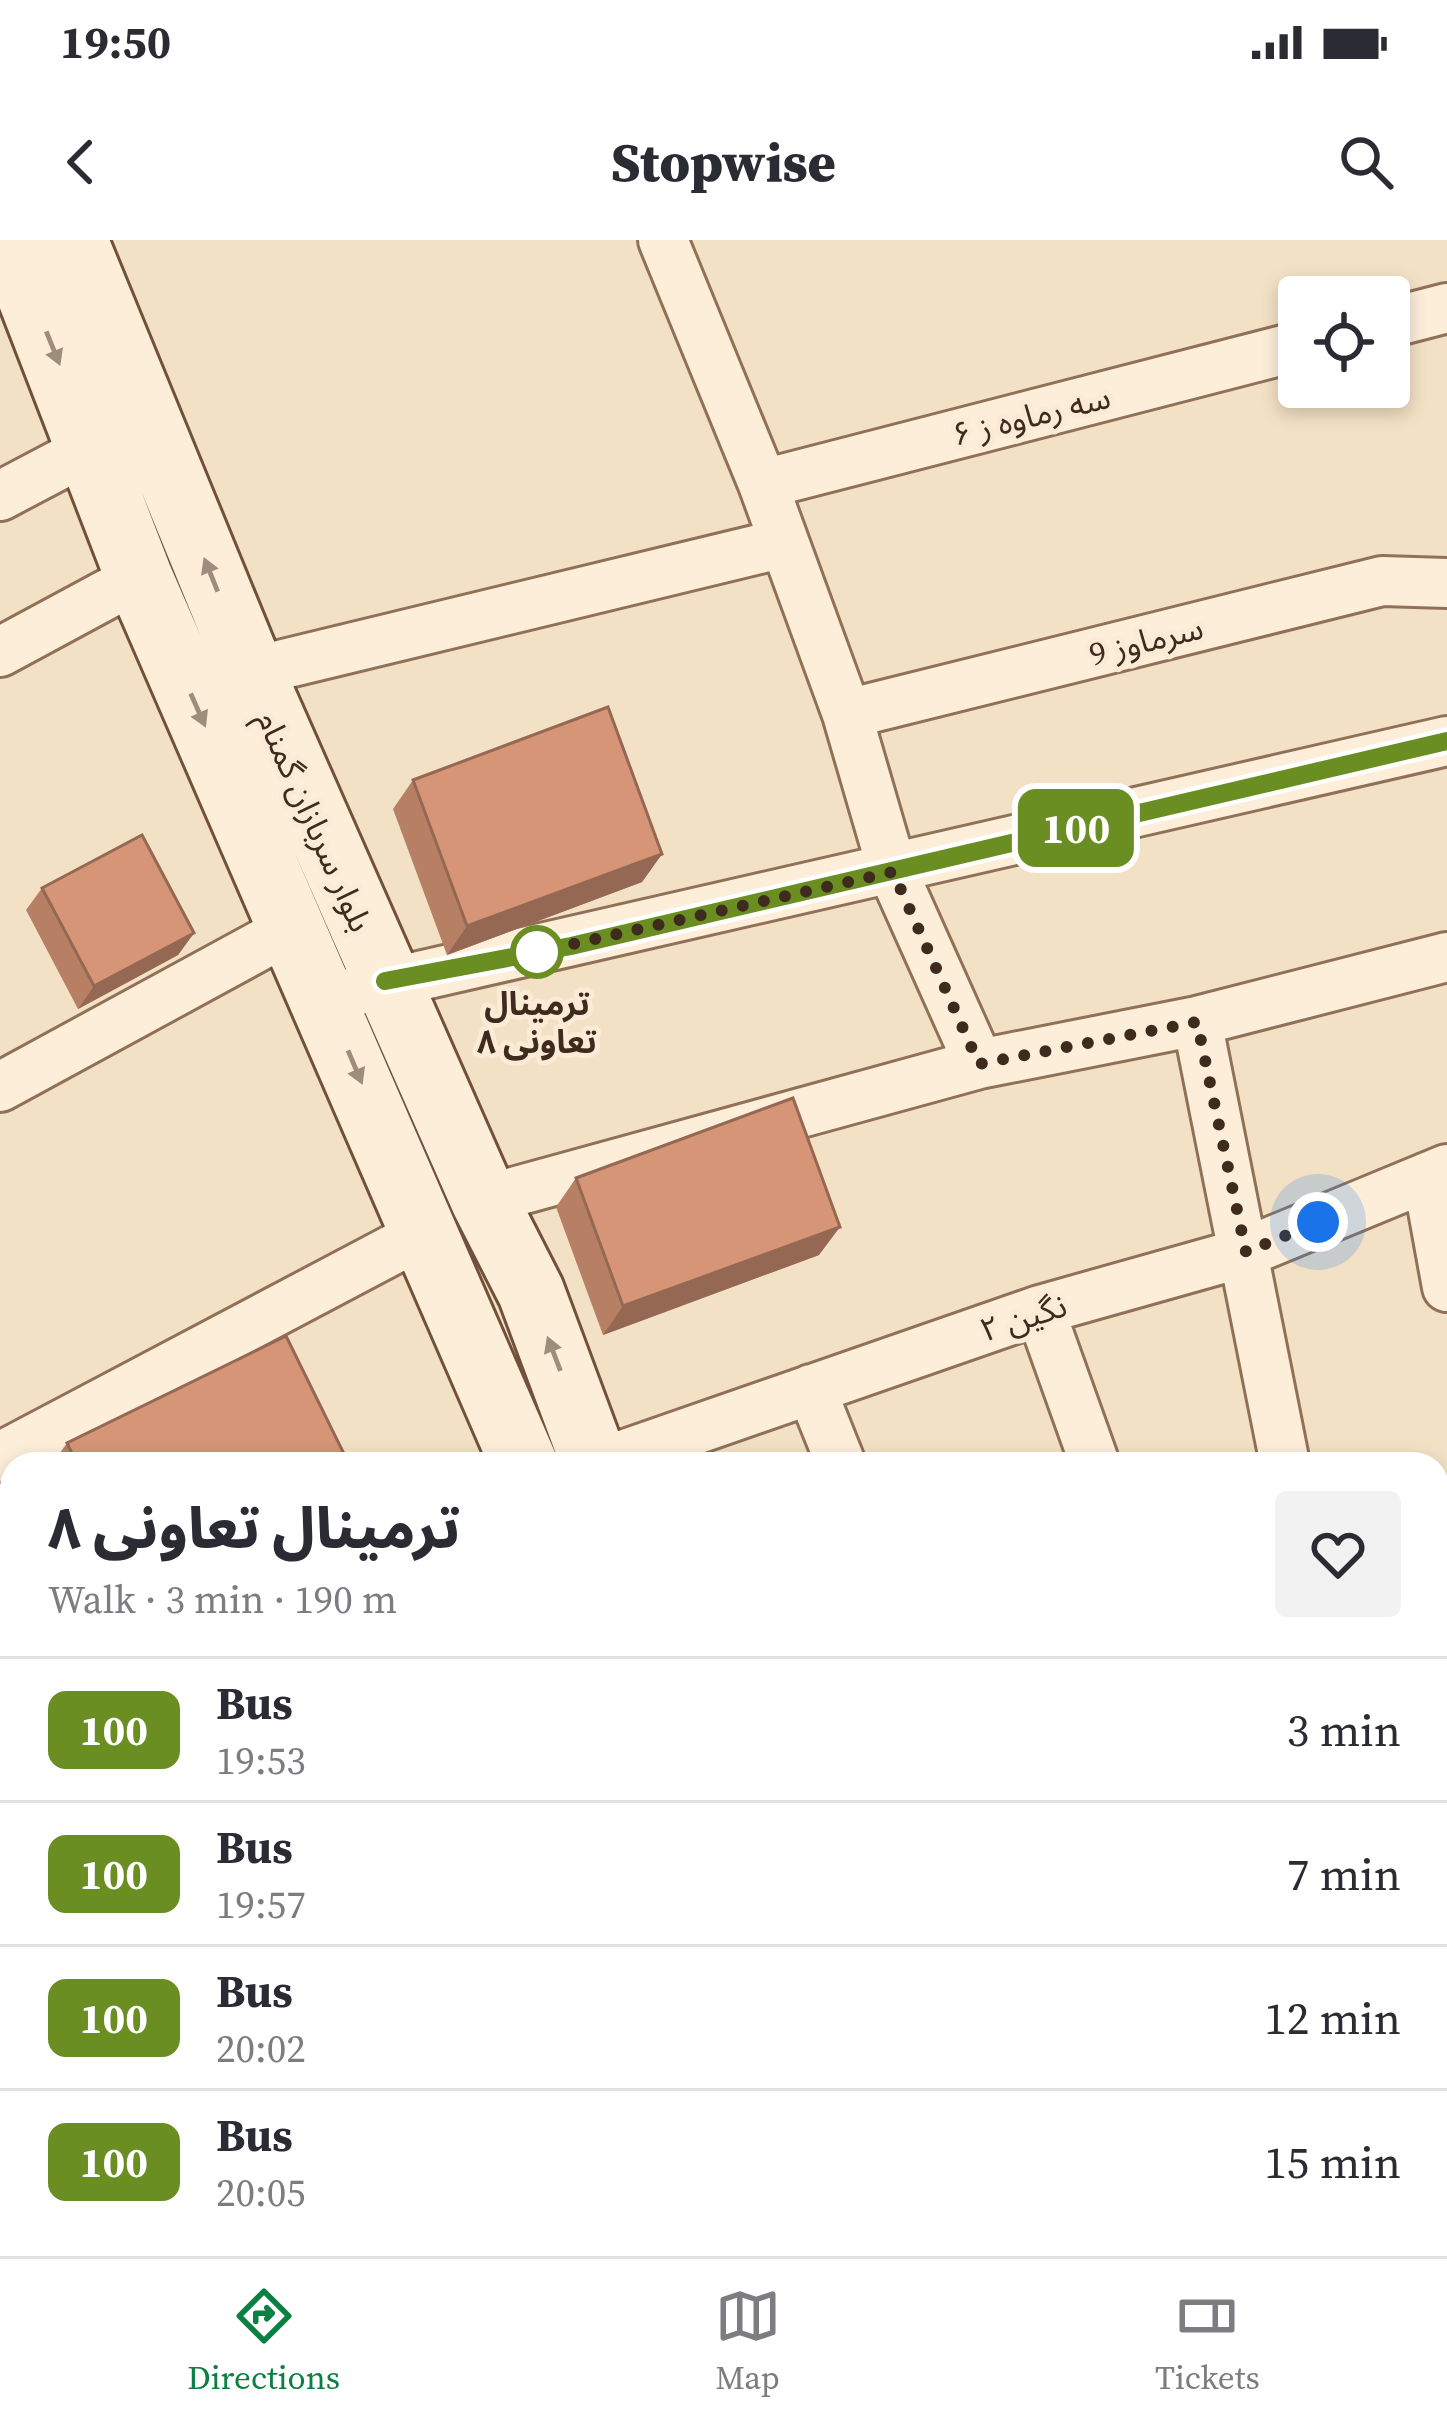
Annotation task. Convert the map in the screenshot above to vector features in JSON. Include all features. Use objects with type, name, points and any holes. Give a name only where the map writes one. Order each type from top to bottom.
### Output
[{"type":"main road","name":"بلوار سربازان گمنام","points":[[9,240],[93,447],[139,577],[294,927],[356,991],[484,1200],[531,1292],[591,1452]]},
{"type":"main road","name":"بلوار سربازان گمنام","points":[[74,240],[250,672],[356,991],[426,1232],[519,1452]]},
{"type":"street","points":[[663,240],[763,484],[848,714],[893,872],[979,1064]]},
{"type":"street","points":[[1410,318],[1447,308]]},
{"type":"street","name":"سه رماوه ز ۶","points":[[763,484],[1278,351]]},
{"type":"street","points":[[0,496],[93,447]]},
{"type":"street","points":[[250,672],[784,543]]},
{"type":"street","points":[[0,652],[139,577]]},
{"type":"street","name":"سرماوز 9","points":[[848,714],[1382,581],[1447,583]]},
{"type":"street","points":[[356,991],[571,946],[1447,741]]},
{"type":"street","points":[[0,1087],[294,927]]},
{"type":"street","points":[[484,1200],[979,1064],[1197,1022],[1447,957]]},
{"type":"street","points":[[1197,1022],[1283,1452]]},
{"type":"street","points":[[1437,1173],[1447,1287]]},
{"type":"street","name":"نگین ۲","points":[[630,1452],[1040,1310],[1246,1252],[1437,1173]]},
{"type":"street","points":[[6,1439],[426,1232]]},
{"type":"street","points":[[1040,1310],[1091,1452]]},
{"type":"street","points":[[811,1389],[836,1452]]},
{"type":"building","name":"ترمینال تعاونی ۸","points":[[608,707],[662,854],[467,926],[413,780]]},
{"type":"building","points":[[142,835],[194,933],[94,986],[42,888]]},
{"type":"building","points":[[793,1098],[840,1227],[623,1306],[576,1178]]},
{"type":"building","points":[[286,1336],[343,1452],[71,1452],[67,1443]]},
{"type":"bus line","name":"100","points":[[385,981],[571,946],[1447,741]]},
{"type":"place","name":"ترمینال تعاونی ۸","points":[[537,952]]},
{"type":"route","points":[[537,952],[524,955],[893,872],[979,1064],[1197,1022],[1246,1252],[1318,1222]]}]
